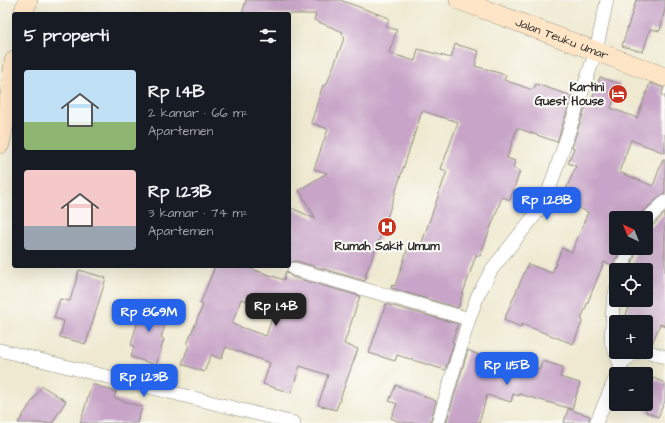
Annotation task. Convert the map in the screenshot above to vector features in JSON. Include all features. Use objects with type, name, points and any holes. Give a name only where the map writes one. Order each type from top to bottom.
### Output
[{"type":"main road","points":[[25,12],[28,0]]},
{"type":"main road","name":"Jalan Teuku Umar","points":[[462,1],[665,77]]},
{"type":"main road","points":[[0,144],[12,78]]},
{"type":"street","points":[[438,423],[468,318],[478,295],[492,269],[533,218],[544,200],[596,51],[607,0]]},
{"type":"street","points":[[653,213],[665,202]]},
{"type":"street","points":[[294,269],[468,318]]},
{"type":"street","points":[[613,307],[611,341],[617,367]]},
{"type":"street","points":[[0,350],[294,423]]},
{"type":"street","points":[[653,353],[665,357]]},
{"type":"street","points":[[596,423],[609,393]]},
{"type":"building","points":[[246,0],[340,0],[389,18],[386,27],[397,30],[389,53],[415,61],[418,49],[451,58],[455,44],[479,51],[475,66],[506,75],[504,80],[533,90],[536,84],[572,96],[557,142],[517,128],[507,158],[515,161],[513,168],[520,171],[510,200],[502,197],[480,256],[476,255],[458,308],[391,288],[392,285],[395,286],[410,242],[421,245],[447,171],[441,169],[458,122],[422,111],[383,230],[365,276],[367,276],[365,281],[296,261],[291,262],[291,208],[316,219],[299,190],[327,173],[314,169],[328,129],[311,123],[323,85],[326,86],[345,36],[342,35],[343,32],[314,20],[316,14],[291,14],[291,12],[243,12]]},
{"type":"building","points":[[636,0],[665,0],[665,9],[660,31],[650,29],[643,52],[622,46]]},
{"type":"building","points":[[600,77],[620,84],[611,108],[637,118],[650,83],[664,88],[661,95],[665,96],[665,153],[631,140],[619,172],[653,186],[663,159],[665,159],[665,194],[660,196],[643,211],[609,211],[609,255],[618,255],[614,263],[604,262],[581,319],[583,320],[573,344],[522,324],[521,327],[504,320],[528,264],[552,273],[562,248],[572,252],[588,212],[561,201],[576,166],[568,163],[574,148],[572,147],[587,102],[590,103]]},
{"type":"building","points":[[665,213],[665,326],[660,324],[653,342],[653,315],[626,315],[629,307],[653,307],[653,263],[632,263],[635,255],[653,255],[653,225]]},
{"type":"building","points":[[214,268],[249,268],[284,280],[286,271],[292,277],[360,296],[344,344],[358,349],[336,410],[318,405],[328,375],[300,366],[291,393],[263,384],[270,363],[226,347],[221,359],[211,355],[204,372],[182,364],[189,345],[187,344],[203,305],[200,304]],"holes":[[[241,299],[275,310],[266,336],[232,324]]]},
{"type":"building","points":[[79,270],[106,278],[86,344],[60,337],[64,321],[54,318],[60,299],[70,301]]},
{"type":"building","points":[[143,302],[170,310],[161,338],[164,339],[156,365],[131,357],[134,346],[131,345]]},
{"type":"building","points":[[386,304],[458,324],[452,342],[454,343],[445,370],[397,355],[395,361],[369,353]]},
{"type":"building","points":[[468,350],[501,366],[503,359],[540,369],[542,361],[563,367],[560,377],[580,383],[572,409],[519,394],[519,396],[513,394],[511,402],[487,395],[479,423],[446,423]]},
{"type":"building","points":[[653,378],[665,383],[665,401],[658,417],[646,412],[653,411]]},
{"type":"building","points":[[92,384],[116,392],[114,398],[142,407],[137,423],[80,423]]},
{"type":"building","points":[[396,385],[436,401],[430,423],[402,423],[391,418],[397,404],[389,401]]},
{"type":"building","points":[[42,386],[66,401],[52,423],[18,423]]},
{"type":"building","points":[[568,409],[590,416],[588,423],[564,423]]},
{"type":"place","name":"Kartini Guest House","points":[[618,94]]},
{"type":"place","name":"Rumah Sakit Umum","points":[[387,227]]}]
